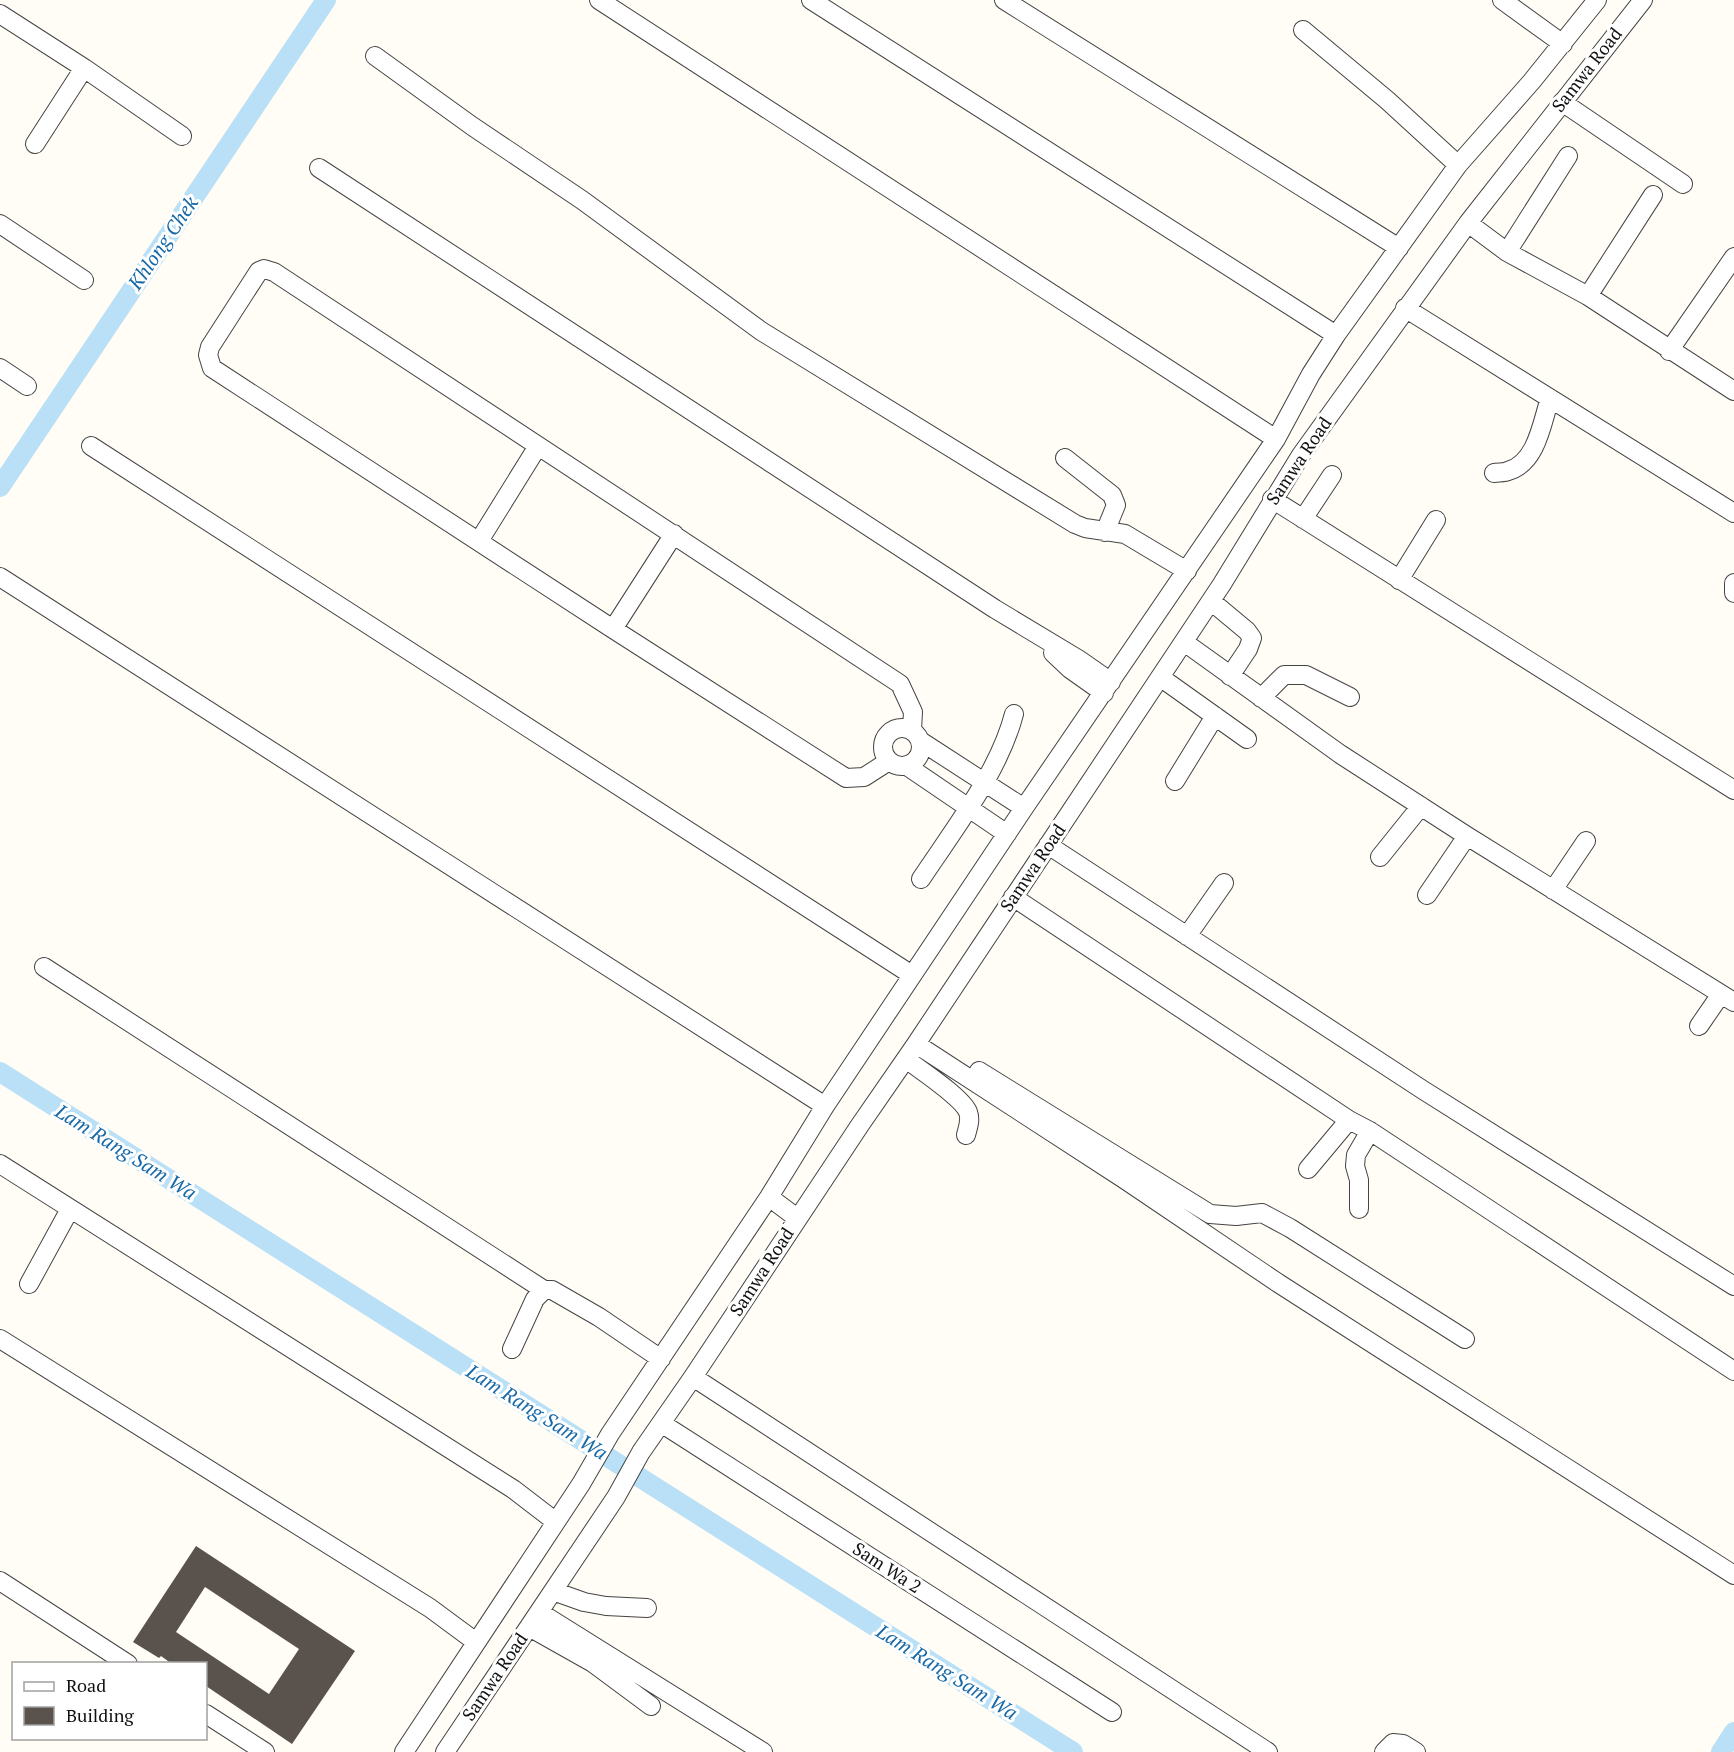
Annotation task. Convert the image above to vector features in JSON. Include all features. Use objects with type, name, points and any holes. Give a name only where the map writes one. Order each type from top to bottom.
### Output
[{"type":"street","points":[[599,0],[1276,439]]},
{"type":"street","points":[[811,0],[1336,335]]},
{"type":"street","points":[[1004,0],[1400,248]]},
{"type":"street","points":[[1502,0],[1563,44]]},
{"type":"street","name":"Samwa Road","points":[[404,1752],[912,975],[1276,439],[1311,374],[1336,335],[1458,165],[1563,44],[1597,0]]},
{"type":"street","name":"Samwa Road","points":[[446,1752],[616,1497],[641,1452],[1184,642],[1272,499],[1308,446],[1405,308],[1637,2]]},
{"type":"street","points":[[0,14],[84,68],[182,136]]},
{"type":"street","points":[[1303,30],[1387,100],[1458,165]]},
{"type":"street","points":[[375,56],[472,126],[582,200],[761,331],[1075,524],[1105,532],[1125,534],[1187,571]]},
{"type":"street","points":[[35,144],[84,68]]},
{"type":"street","points":[[1562,102],[1683,184]]},
{"type":"street","points":[[1507,252],[1569,156]]},
{"type":"street","points":[[319,168],[1030,631],[1071,669],[1107,687]]},
{"type":"street","points":[[1588,296],[1653,195]]},
{"type":"street","points":[[1468,223],[1507,252],[1588,296],[1669,351],[1734,391]]},
{"type":"street","points":[[0,224],[84,280]]},
{"type":"street","points":[[1669,351],[1734,256]]},
{"type":"street","points":[[889,761],[864,777],[846,778],[212,368],[208,355],[210,347],[260,271],[269,270],[900,684],[913,712],[917,736],[921,753],[916,761],[907,766],[897,766],[889,761],[884,753],[883,744],[886,735],[894,729],[903,727],[917,736],[983,782],[1024,808]]},
{"type":"street","points":[[1405,308],[1734,513]]},
{"type":"street","points":[[0,368],[27,387]]},
{"type":"street","points":[[1494,473],[1510,471],[1529,458],[1550,398]]},
{"type":"street","points":[[91,446],[912,975]]},
{"type":"street","points":[[479,541],[538,446]]},
{"type":"street","points":[[1065,458],[1112,495],[1116,505],[1105,532]]},
{"type":"street","points":[[1303,519],[1332,475]]},
{"type":"street","points":[[1272,499],[1734,790]]},
{"type":"street","points":[[1399,580],[1436,520]]},
{"type":"street","points":[[613,629],[674,534]]},
{"type":"street","points":[[0,578],[825,1106]]},
{"type":"street","points":[[1734,583],[1734,593]]},
{"type":"street","points":[[1211,601],[1247,631],[1252,638],[1248,649],[1230,676]]},
{"type":"street","points":[[1184,642],[1340,754],[1727,998],[1699,1026]]},
{"type":"street","points":[[1261,698],[1284,675],[1306,675],[1350,697]]},
{"type":"street","points":[[1160,677],[1247,739]]},
{"type":"street","points":[[921,879],[968,808],[1008,738],[1014,714]]},
{"type":"street","points":[[1175,781],[1215,716]]},
{"type":"street","points":[[907,766],[1007,834]]},
{"type":"street","points":[[1380,857],[1421,806]]},
{"type":"street","points":[[1426,895],[1467,836]]},
{"type":"street","points":[[1553,890],[1586,842]]},
{"type":"street","points":[[1048,845],[1423,1090],[1734,1286]]},
{"type":"street","points":[[1187,936],[1224,883]]},
{"type":"street","points":[[1013,897],[1734,1371]]},
{"type":"street","points":[[44,967],[544,1290],[552,1290],[599,1317],[661,1359]]},
{"type":"street","points":[[914,1046],[968,1110],[970,1120],[966,1135]]},
{"type":"street","points":[[914,1046],[1209,1214],[1236,1216],[1262,1213],[1290,1228],[1465,1339]]},
{"type":"street","points":[[914,1046],[1124,1179],[1278,1283],[1734,1575]]},
{"type":"street","points":[[1308,1169],[1349,1120]]},
{"type":"street","points":[[1359,1209],[1360,1190],[1355,1166],[1356,1155],[1370,1131]]},
{"type":"street","points":[[0,1164],[513,1489],[556,1522]]},
{"type":"street","points":[[769,1197],[797,1218]]},
{"type":"street","points":[[29,1284],[70,1209]]},
{"type":"street","points":[[512,1349],[535,1299],[544,1290]]},
{"type":"street","points":[[0,1339],[430,1608],[476,1642]]},
{"type":"street","points":[[693,1377],[1268,1752]]},
{"type":"street","name":"Sam Wa 2","points":[[661,1423],[1112,1712]]},
{"type":"street","points":[[0,1581],[125,1662]]},
{"type":"street","points":[[553,1592],[606,1606],[647,1608]]},
{"type":"street","points":[[534,1619],[651,1706]]},
{"type":"street","points":[[534,1619],[763,1752]]},
{"type":"street","points":[[207,1715],[265,1752]]},
{"type":"street","points":[[1384,1752],[1393,1743],[1403,1744],[1416,1752]]},
{"type":"building","points":[[196,1546],[355,1651],[292,1744],[207,1687],[207,1662],[169,1662],[161,1656],[159,1658],[133,1642]],"holes":[[[205,1587],[299,1649],[269,1694],[176,1632]]]},
{"type":"waterway","name":"Khlong Chek","points":[[0,487],[326,0]]},
{"type":"waterway","name":"Lam Rang Sam Wa","points":[[0,1072],[1073,1752]]},
{"type":"waterway","points":[[1721,1752],[1734,1732]]}]
